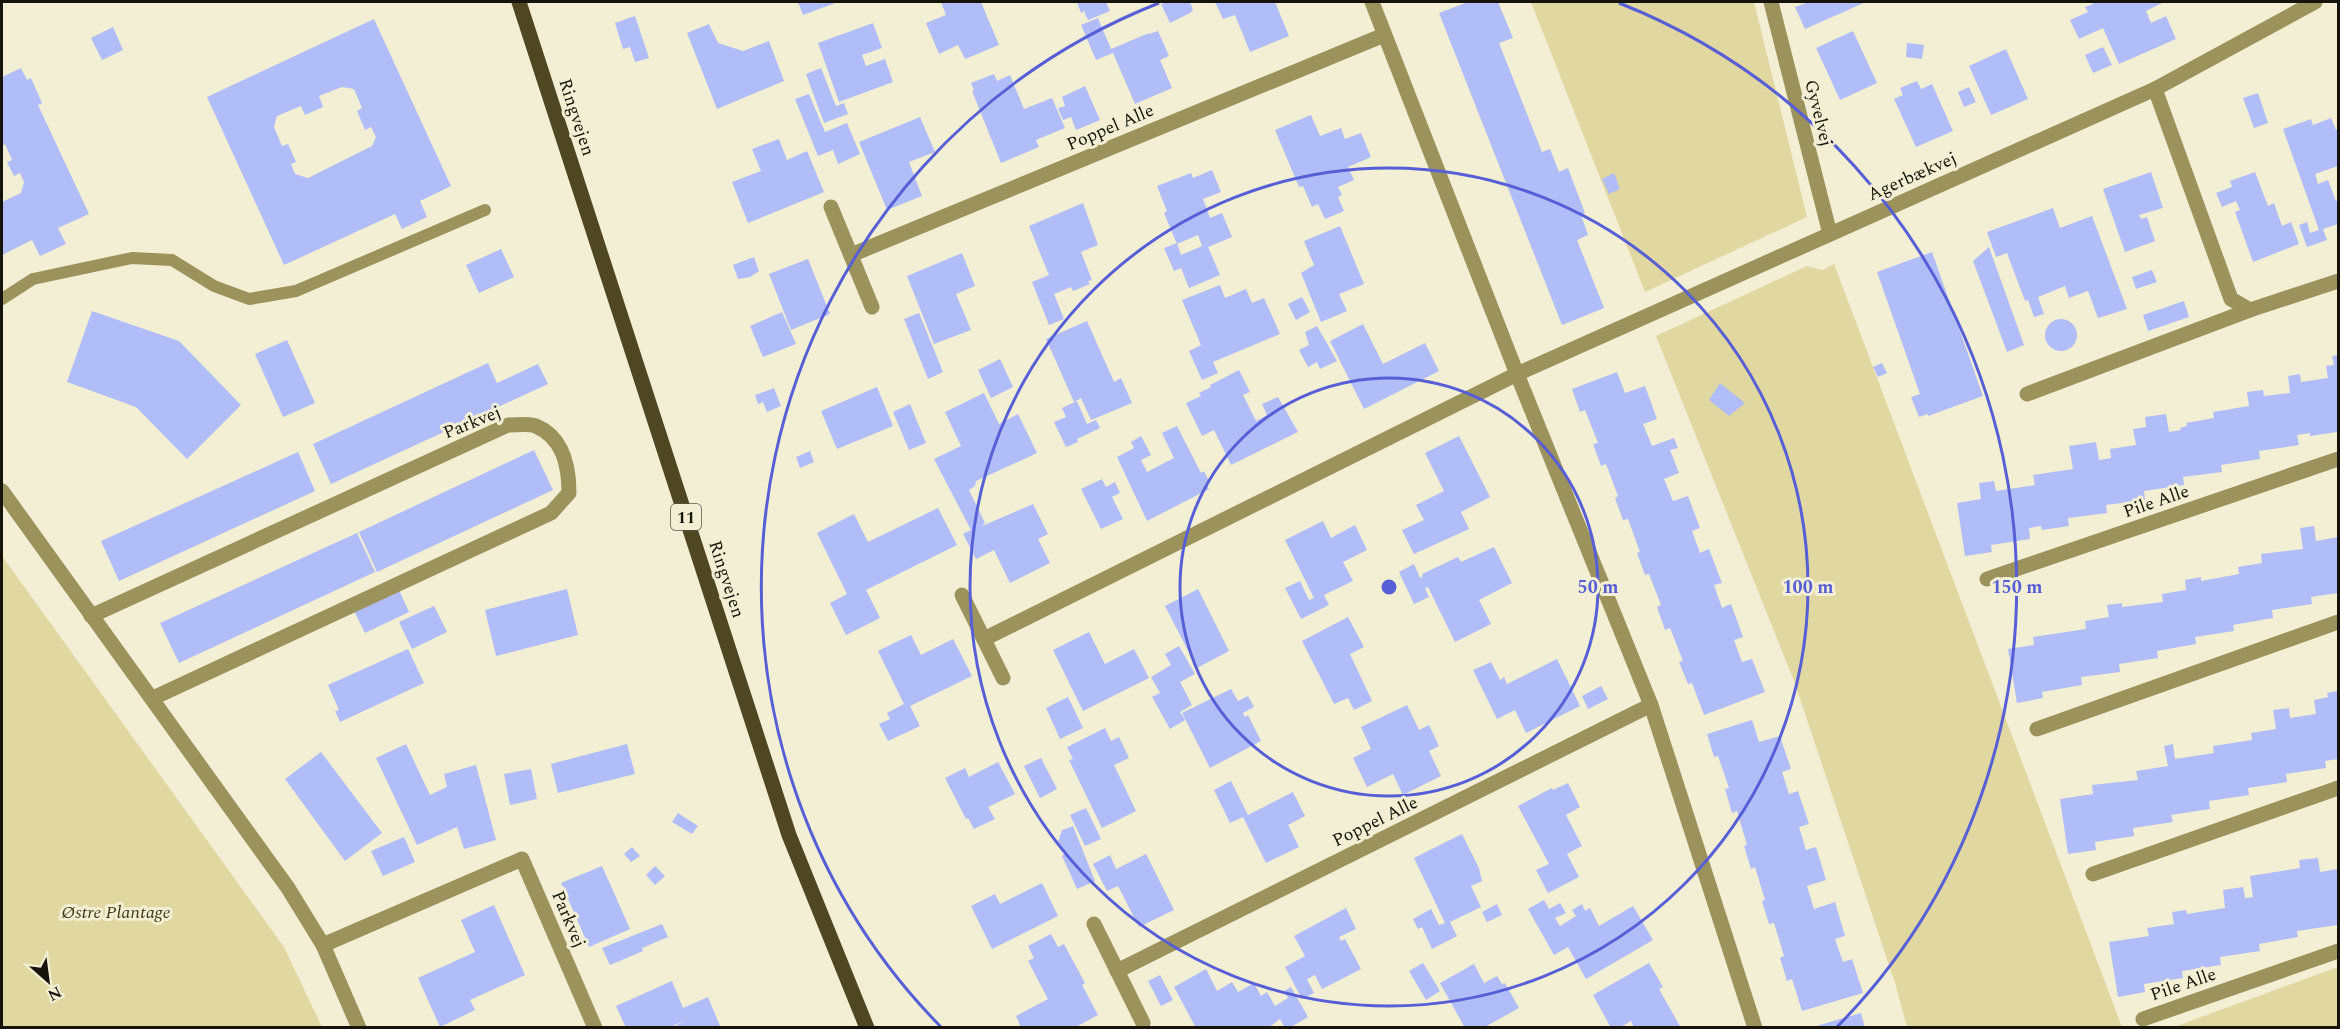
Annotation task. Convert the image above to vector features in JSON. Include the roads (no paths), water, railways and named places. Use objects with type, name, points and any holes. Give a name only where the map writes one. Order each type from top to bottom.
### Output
[{"type":"main road","name":"Ringvejen","points":[[519,2],[789,835],[867,1028]]},
{"type":"street","points":[[1372,2],[1517,374],[1650,705],[1755,1028]]},
{"type":"street","name":"Gyvelvej","points":[[1771,2],[1830,234]]},
{"type":"street","name":"Agerbækvej","points":[[1517,374],[2155,89],[2316,2]]},
{"type":"street","name":"Poppel Alle","points":[[851,255],[1384,34]]},
{"type":"street","points":[[2155,89],[2231,299],[2250,310]]},
{"type":"street","points":[[831,207],[872,307]]},
{"type":"street","points":[[2027,394],[2250,310],[2338,281]]},
{"type":"street","points":[[984,639],[1517,374]]},
{"type":"street","name":"Parkvej","points":[[91,616],[508,425],[535,426],[556,440],[569,468],[569,493],[551,513],[153,698]]},
{"type":"street","name":"Pile Alle","points":[[1987,579],[2338,459]]},
{"type":"street","points":[[2,491],[288,888],[323,945],[360,1028]]},
{"type":"street","points":[[962,595],[1003,678]]},
{"type":"street","points":[[2037,729],[2338,622]]},
{"type":"street","name":"Poppel Alle","points":[[1117,971],[1650,705]]},
{"type":"street","points":[[2093,874],[2338,788]]},
{"type":"street","name":"Parkvej","points":[[323,945],[522,859],[595,1028]]},
{"type":"street","points":[[1094,924],[1143,1023]]},
{"type":"street","name":"Pile Alle","points":[[2143,1019],[2338,951]]},
{"type":"lane","points":[[2,299],[33,279],[132,258],[172,260],[214,286],[249,299],[296,291],[485,210]]},
{"type":"park label","name":"Østre Plantage","points":[[116,912]]}]
